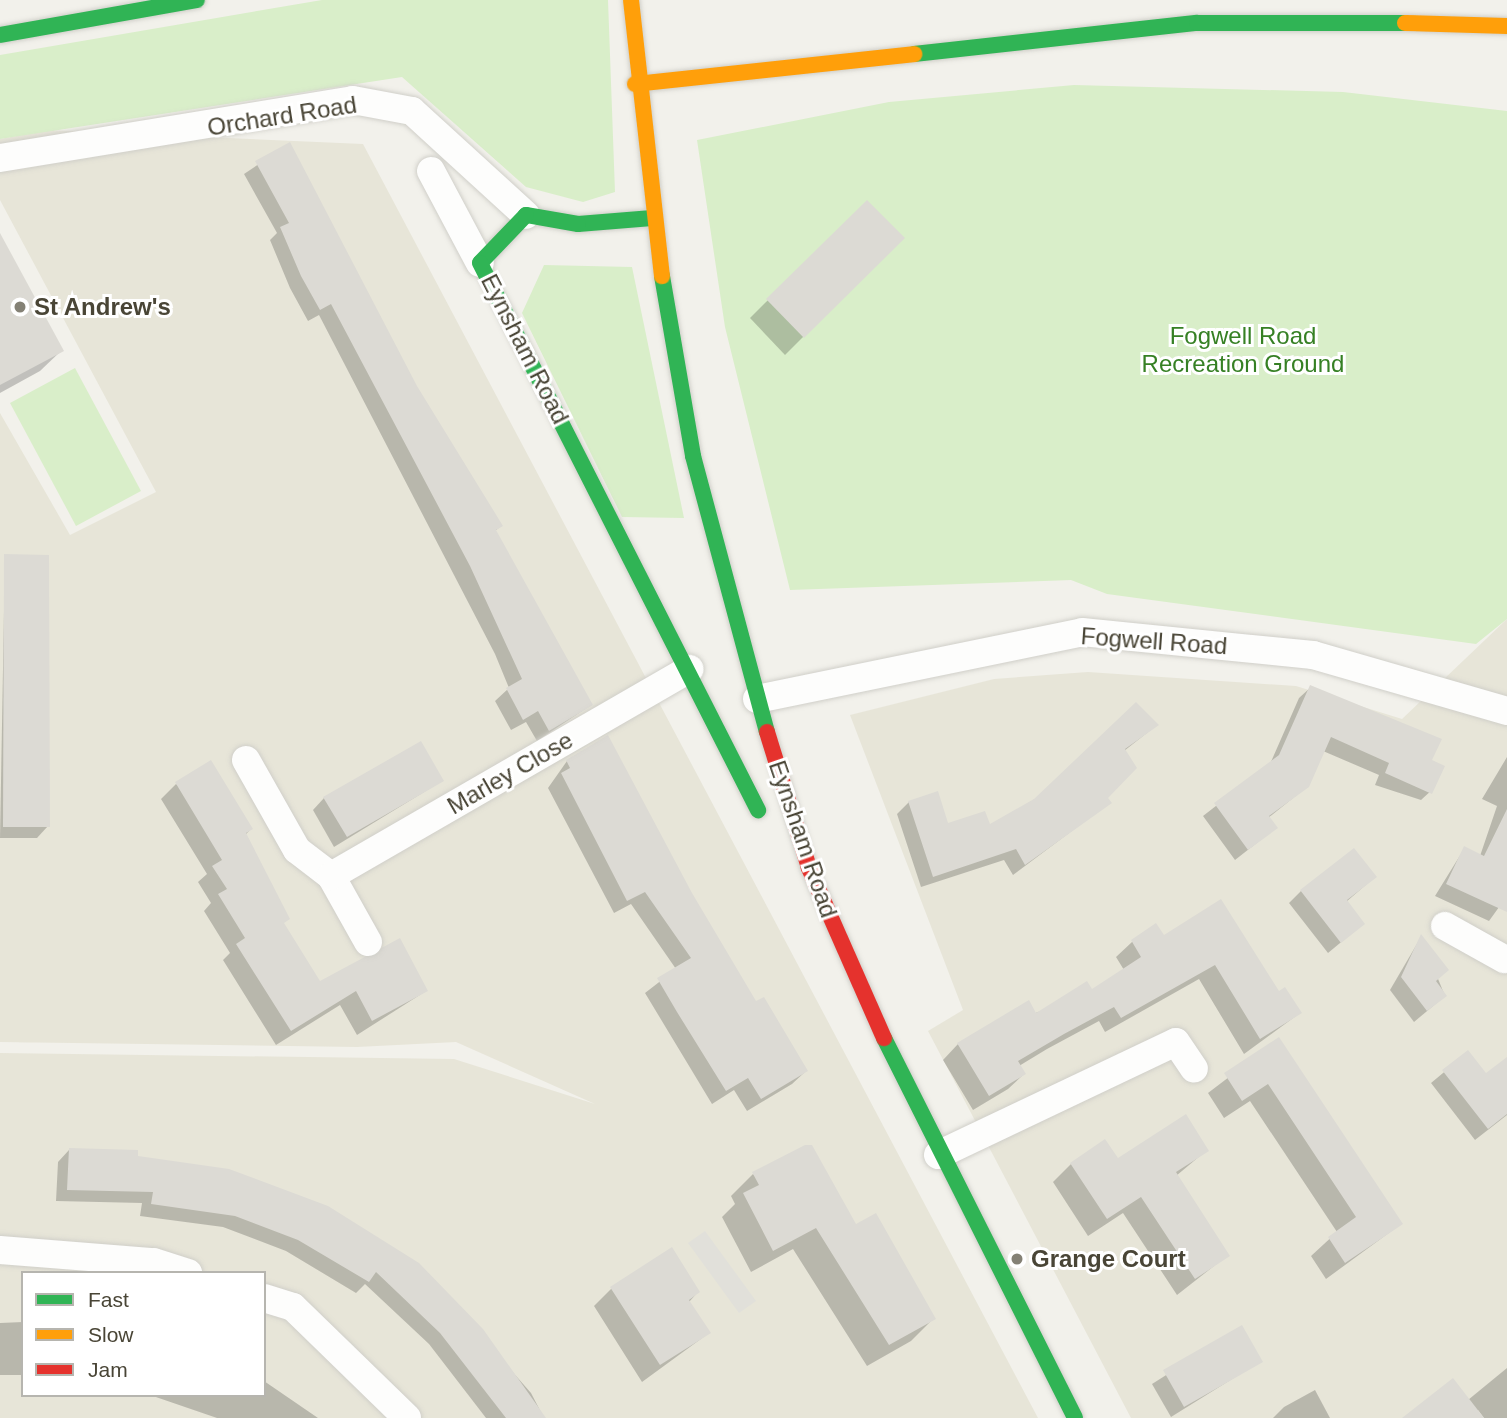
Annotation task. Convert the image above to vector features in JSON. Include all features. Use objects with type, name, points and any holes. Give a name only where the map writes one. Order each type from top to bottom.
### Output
[{"type":"main road","points":[[0,35],[197,0]]},
{"type":"main road","name":"Eynsham Road","points":[[631,0],[635,84],[652,218],[693,456],[757,699],[809,868],[938,1155],[1074,1418]]},
{"type":"main road","points":[[635,84],[1185,24],[1284,19],[1507,26]]},
{"type":"main road","points":[[526,215],[578,224],[652,218]]},
{"type":"main road","name":"Eynsham Road","points":[[526,215],[480,263],[689,669],[758,810]]},
{"type":"street","name":"Orchard Road","points":[[0,158],[353,100],[412,111],[526,215]]},
{"type":"street","name":"Eynsham Road","points":[[431,171],[480,263]]},
{"type":"street","name":"Fogwell Road","points":[[757,699],[1082,632],[1313,655],[1507,711]]},
{"type":"street","name":"Marley Close","points":[[331,876],[689,669]]},
{"type":"street","points":[[246,760],[297,850],[331,876],[368,942]]},
{"type":"street","points":[[1445,926],[1506,959]]},
{"type":"street","points":[[938,1155],[1175,1042],[1194,1069]]},
{"type":"street","points":[[0,1250],[155,1262],[182,1271]]},
{"type":"street","points":[[266,1299],[293,1307],[407,1418]]},
{"type":"shaded area","points":[[47,130],[363,144],[1038,1418],[0,1418],[0,1053],[454,1059],[595,1104],[456,1042],[357,1047],[0,1042],[0,413],[70,535],[156,492],[0,200],[0,139]]},
{"type":"shaded area","points":[[1507,619],[1507,1418],[1131,1418],[928,1031],[963,1010],[850,715],[994,679],[1088,672],[1296,686],[1402,719]]},
{"type":"shaded area","points":[[705,1231],[756,1301],[739,1313],[688,1243]]},
{"type":"green space","points":[[322,0],[608,0],[615,192],[583,202],[526,187],[402,77],[0,139],[0,55]]},
{"type":"green space","name":"Fogwell Road Recreation Ground","points":[[1074,85],[1343,92],[1507,111],[1507,619],[1476,644],[1107,594],[1071,580],[790,590],[725,327],[697,140],[889,102]]},
{"type":"green space","points":[[544,265],[632,267],[684,518],[622,517],[522,313]]},
{"type":"green space","points":[[75,368],[141,491],[76,526],[10,403]]},
{"type":"building","points":[[290,142],[417,386],[503,526],[496,530],[593,705],[549,731],[538,711],[523,720],[506,688],[522,679],[470,566],[331,304],[320,310],[301,276],[280,227],[289,223],[255,161]]},
{"type":"building","points":[[867,200],[905,238],[804,338],[766,299]]},
{"type":"building","name":"St Andrew's","points":[[0,233],[64,351],[0,385]]},
{"type":"building","points":[[4,554],[49,555],[50,827],[3,827]]},
{"type":"building","points":[[1310,685],[1442,739],[1432,760],[1445,766],[1432,794],[1385,773],[1389,763],[1331,737],[1309,787],[1269,816],[1278,828],[1248,850],[1214,803],[1279,755]]},
{"type":"building","points":[[1136,702],[1159,725],[1125,749],[1137,768],[1108,798],[1112,803],[1025,865],[1016,849],[933,877],[908,801],[938,791],[948,823],[985,811],[990,824],[1034,799]]},
{"type":"building","points":[[608,735],[692,893],[756,1001],[764,997],[808,1071],[761,1099],[748,1078],[726,1091],[677,1012],[657,978],[691,958],[645,892],[627,901],[561,773],[570,768],[566,760]]},
{"type":"building","points":[[421,741],[444,781],[347,837],[323,797]]},
{"type":"building","points":[[211,760],[253,829],[246,833],[290,919],[284,923],[320,981],[400,938],[428,991],[372,1021],[356,991],[291,1031],[236,944],[245,938],[218,894],[227,889],[212,866],[222,860],[175,782]]},
{"type":"building","points":[[1507,809],[1507,912],[1446,884],[1464,846],[1484,856]]},
{"type":"building","points":[[1354,848],[1377,877],[1347,900],[1365,924],[1341,943],[1300,890]]},
{"type":"building","points":[[1221,899],[1279,991],[1285,987],[1302,1013],[1260,1039],[1215,965],[1121,1018],[1114,1007],[1064,1034],[1018,1061],[1026,1074],[989,1096],[957,1043],[1029,1000],[1036,1013],[1087,981],[1092,989],[1141,957],[1131,940],[1156,923],[1164,935]]},
{"type":"building","points":[[1421,934],[1449,970],[1436,981],[1447,996],[1427,1011],[1401,977]]},
{"type":"building","points":[[1279,1037],[1403,1224],[1345,1263],[1328,1237],[1356,1217],[1268,1084],[1242,1101],[1224,1073]]},
{"type":"building","points":[[1468,1050],[1486,1073],[1507,1057],[1507,1114],[1488,1129],[1442,1070]]},
{"type":"building","points":[[1186,1114],[1209,1151],[1176,1172],[1230,1256],[1195,1279],[1141,1197],[1107,1219],[1070,1163],[1105,1139],[1118,1158]]},
{"type":"building","points":[[805,1145],[812,1145],[856,1224],[876,1213],[936,1319],[889,1345],[816,1228],[773,1251],[743,1193],[759,1185],[752,1172]]},
{"type":"building","points":[[69,1148],[138,1150],[138,1156],[229,1169],[328,1206],[419,1263],[483,1329],[546,1418],[506,1418],[440,1333],[376,1272],[369,1282],[298,1240],[235,1216],[151,1204],[153,1192],[67,1190]]},
{"type":"building","points":[[672,1247],[700,1292],[689,1300],[711,1333],[660,1365],[610,1287]]},
{"type":"building","points":[[1242,1325],[1263,1362],[1184,1407],[1163,1370]]},
{"type":"building","points":[[1453,1378],[1484,1418],[1402,1418]]},
{"type":"traffic: fast","points":[[0,35],[197,0]]},
{"type":"traffic: fast","points":[[914,54],[1197,23],[1405,23]]},
{"type":"traffic: fast","points":[[652,218],[578,224],[526,215],[480,263],[758,810]]},
{"type":"traffic: fast","points":[[662,276],[693,456],[767,732]]},
{"type":"traffic: fast","points":[[884,1038],[1075,1418]]},
{"type":"traffic: slow","points":[[631,0],[662,276]]},
{"type":"traffic: slow","points":[[1405,23],[1507,26]]},
{"type":"traffic: slow","points":[[635,84],[914,54]]},
{"type":"traffic: jam","points":[[767,732],[809,868],[884,1038]]},
{"type":"place","name":"St Andrew's","points":[[20,307]]},
{"type":"place","name":"Grange Court","points":[[1017,1259]]}]
